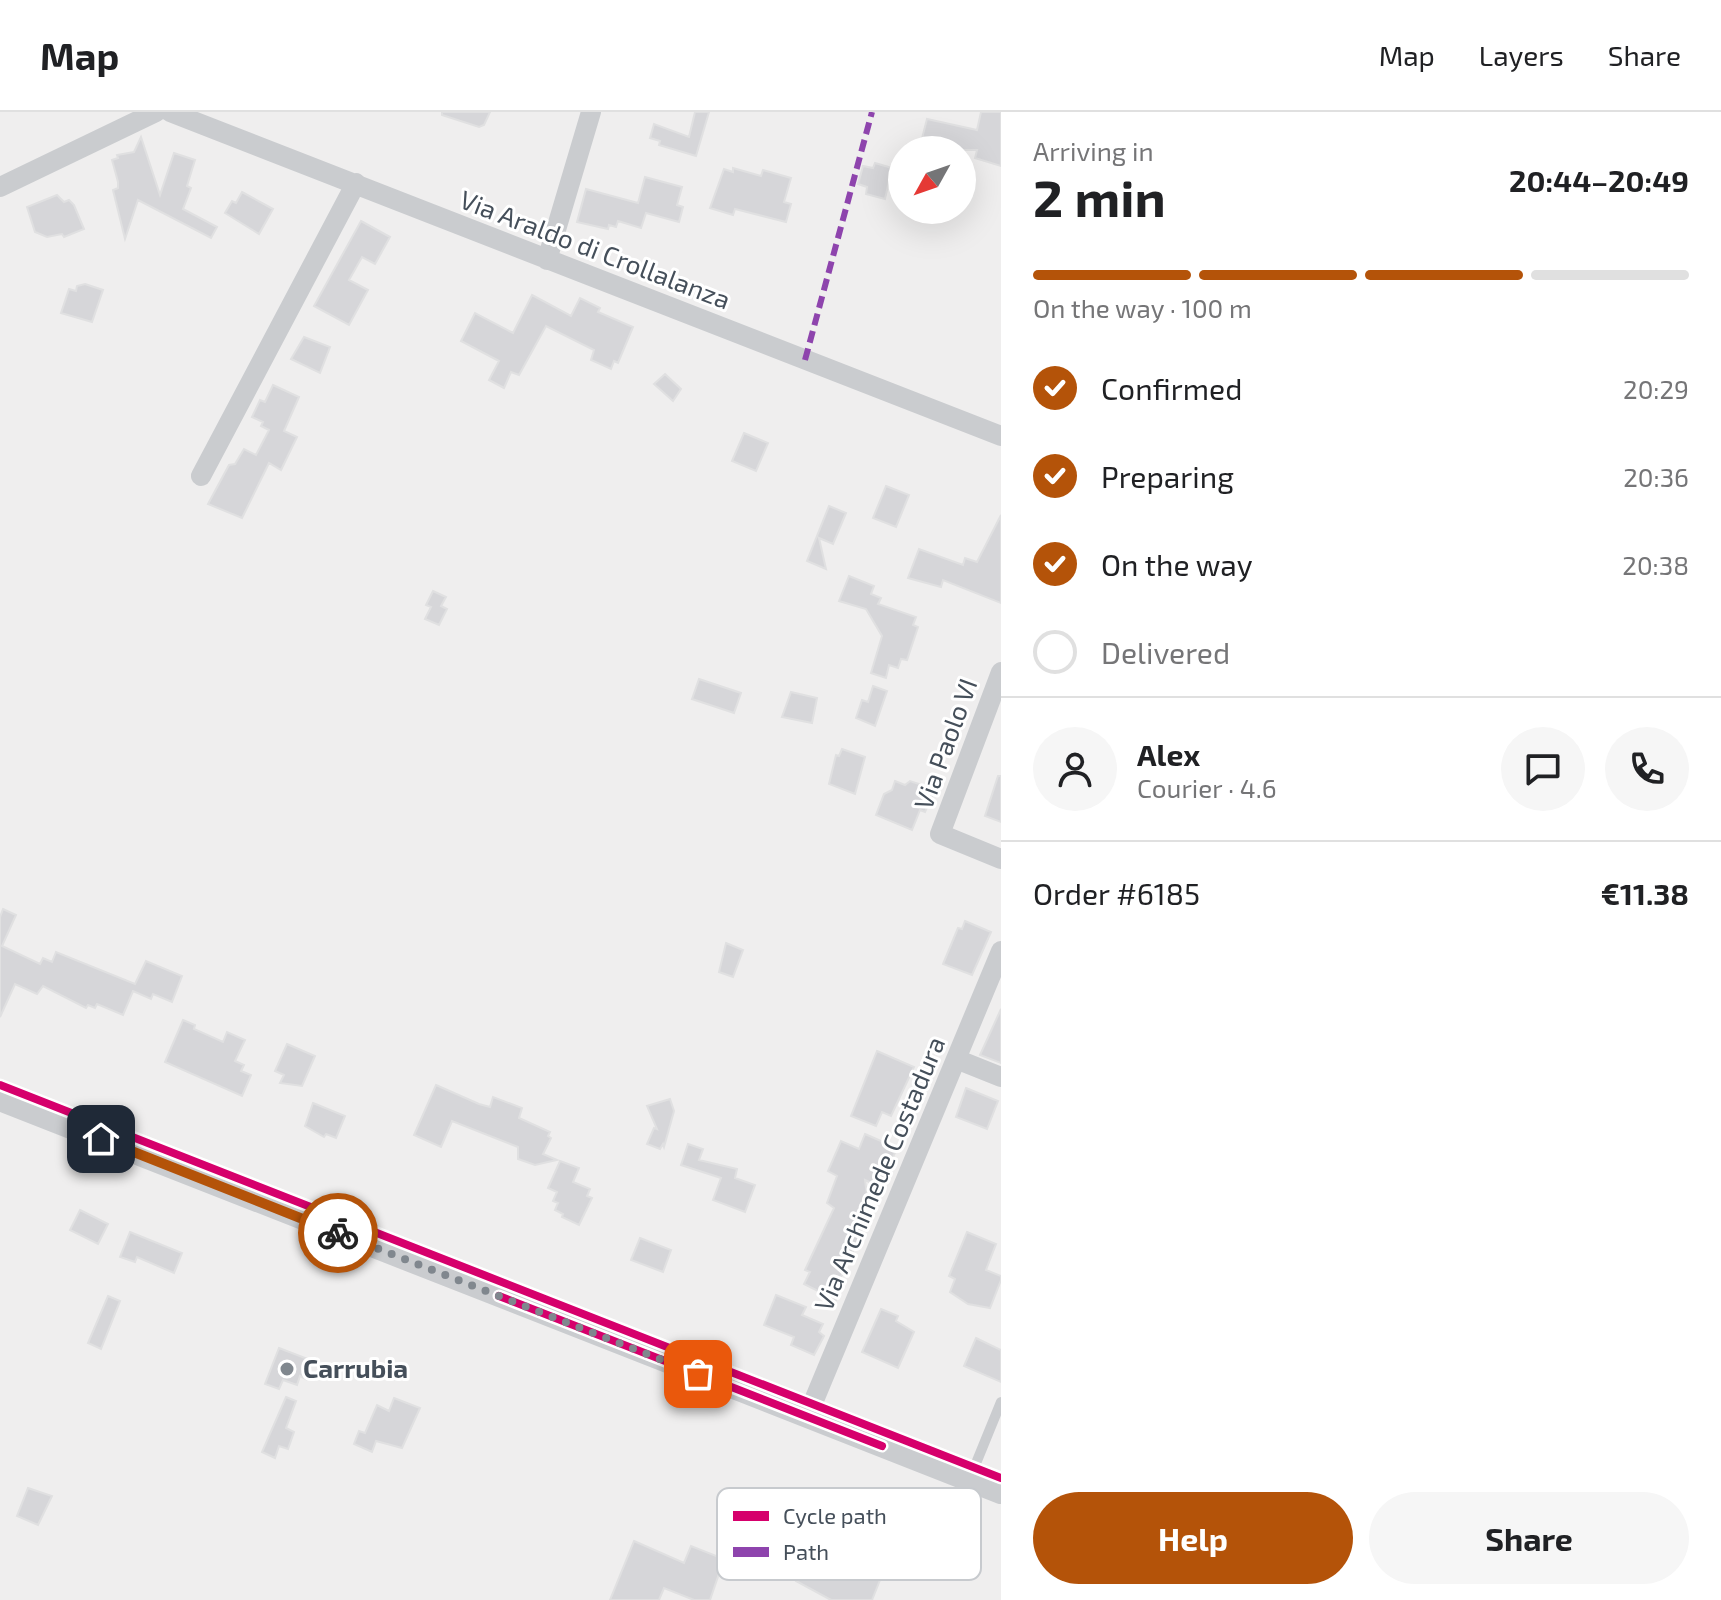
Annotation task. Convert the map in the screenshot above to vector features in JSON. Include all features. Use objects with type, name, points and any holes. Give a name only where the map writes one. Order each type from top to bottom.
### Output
[{"type":"street","points":[[0,187],[156,112]]},
{"type":"street","name":"Via Araldo di Crollalanza","points":[[170,112],[1001,436]]},
{"type":"street","points":[[547,260],[591,112]]},
{"type":"street","points":[[201,476],[356,183]]},
{"type":"street","name":"Via Paolo VI","points":[[1001,672],[940,834],[1001,859]]},
{"type":"street","name":"Via Archimede Costadura","points":[[807,1417],[1001,951]]},
{"type":"street","points":[[956,1059],[1001,1077]]},
{"type":"street","points":[[0,1099],[1001,1492]]},
{"type":"lane","points":[[969,1480],[1001,1402]]},
{"type":"building","points":[[442,112],[490,112],[484,125],[479,127],[442,115]]},
{"type":"building","points":[[695,112],[709,112],[696,156],[659,145],[660,141],[650,138],[654,124],[689,137]]},
{"type":"building","points":[[981,112],[1001,112],[1001,166],[976,158],[976,136],[923,136],[927,119],[977,130]]},
{"type":"building","points":[[141,137],[160,195],[174,153],[195,160],[187,186],[191,188],[183,209],[217,227],[211,238],[138,200],[125,239],[113,190],[118,188],[118,182],[112,160],[118,158],[117,155],[134,152]]},
{"type":"building","points":[[875,163],[888,167],[885,199],[866,194],[867,187],[858,184],[863,166],[873,168]]},
{"type":"building","points":[[733,168],[761,176],[763,170],[791,178],[784,202],[791,204],[786,222],[735,209],[733,215],[710,208],[724,169],[733,172]]},
{"type":"building","points":[[645,177],[682,187],[677,205],[683,207],[679,222],[646,213],[641,228],[618,221],[616,227],[609,225],[608,229],[577,222],[586,189],[638,203]]},
{"type":"building","points":[[242,192],[273,209],[259,234],[225,213]]},
{"type":"building","points":[[57,195],[64,202],[69,200],[74,205],[84,229],[64,237],[62,234],[47,237],[35,232],[27,207]]},
{"type":"building","points":[[361,221],[390,237],[375,264],[362,257],[349,280],[368,290],[349,325],[314,306]]},
{"type":"building","points":[[85,284],[103,290],[92,322],[61,313],[69,289],[76,291],[77,286]]},
{"type":"building","points":[[532,295],[571,316],[580,298],[600,308],[598,312],[633,327],[618,363],[614,361],[611,369],[591,360],[594,350],[546,326],[519,375],[511,372],[504,388],[489,380],[499,361],[461,341],[475,313],[513,333]]},
{"type":"building","points":[[304,337],[330,347],[320,373],[291,359]]},
{"type":"building","points":[[665,374],[681,389],[673,401],[654,384]]},
{"type":"building","points":[[273,385],[299,397],[284,431],[297,437],[281,470],[269,463],[242,518],[208,504],[229,465],[235,464],[244,449],[256,455],[269,430],[261,426],[263,422],[252,417],[260,400],[265,402]]},
{"type":"building","points":[[744,433],[768,443],[756,471],[732,461]]},
{"type":"building","points":[[886,486],[909,495],[896,527],[873,518]]},
{"type":"building","points":[[829,506],[846,513],[833,544],[819,538],[826,569],[807,561]]},
{"type":"building","points":[[1001,515],[1001,603],[943,580],[941,587],[908,578],[919,549],[963,565],[965,558],[977,562]]},
{"type":"building","points":[[849,576],[874,586],[871,594],[881,598],[878,604],[916,617],[913,625],[918,627],[907,660],[901,659],[898,668],[889,665],[886,678],[871,673],[882,636],[866,609],[839,601]]},
{"type":"building","points":[[433,591],[446,597],[441,606],[447,609],[439,625],[425,619],[431,607],[426,605]]},
{"type":"building","points":[[699,679],[741,693],[734,713],[692,699]]},
{"type":"building","points":[[873,686],[887,691],[875,726],[856,718],[862,700],[868,702]]},
{"type":"building","points":[[791,692],[817,698],[812,723],[782,717]]},
{"type":"building","points":[[842,749],[865,757],[855,794],[829,784],[836,755],[839,756]]},
{"type":"building","points":[[998,776],[1001,776],[1001,822],[985,816]]},
{"type":"building","points":[[895,781],[905,785],[910,781],[935,789],[925,812],[920,810],[912,830],[876,815],[884,794],[892,790]]},
{"type":"building","points":[[3,909],[16,915],[2,946],[40,964],[43,958],[52,962],[56,952],[135,984],[146,961],[182,976],[172,1002],[153,994],[151,999],[133,991],[123,1015],[97,1004],[95,1008],[88,1005],[86,1008],[43,986],[37,994],[15,984],[0,1017],[0,917]]},
{"type":"building","points":[[965,921],[991,932],[972,975],[943,964],[958,928],[962,929]]},
{"type":"building","points":[[726,943],[743,950],[733,977],[719,972]]},
{"type":"building","points":[[1001,1009],[1001,1063],[980,1055]]},
{"type":"building","points":[[183,1020],[195,1025],[194,1029],[223,1042],[227,1032],[245,1040],[235,1061],[244,1065],[241,1071],[251,1075],[242,1096],[165,1062]]},
{"type":"building","points":[[287,1044],[315,1056],[302,1086],[280,1083],[284,1075],[275,1071]]},
{"type":"building","points":[[877,1051],[914,1067],[891,1116],[882,1112],[876,1126],[851,1116]]},
{"type":"building","points":[[436,1085],[490,1107],[493,1097],[522,1108],[519,1118],[550,1132],[548,1136],[551,1138],[543,1154],[557,1160],[535,1165],[518,1159],[518,1147],[452,1121],[441,1147],[414,1135]]},
{"type":"building","points":[[966,1088],[998,1101],[987,1129],[956,1117]]},
{"type":"building","points":[[670,1099],[674,1111],[664,1147],[663,1144],[660,1149],[647,1144],[654,1128],[657,1129],[647,1106]]},
{"type":"building","points":[[313,1103],[345,1116],[336,1138],[326,1134],[324,1137],[305,1126]]},
{"type":"building","points":[[865,1134],[897,1148],[880,1187],[865,1180],[869,1209],[840,1279],[845,1282],[836,1300],[804,1284],[810,1272],[805,1270],[834,1208],[827,1203],[837,1176],[828,1171],[841,1141],[859,1149]]},
{"type":"building","points":[[688,1144],[703,1149],[699,1160],[737,1169],[735,1178],[755,1185],[745,1212],[713,1200],[721,1178],[681,1165]]},
{"type":"building","points":[[560,1161],[579,1168],[573,1182],[590,1189],[587,1196],[592,1198],[579,1225],[555,1210],[558,1203],[553,1201],[557,1192],[548,1188]]},
{"type":"building","points":[[80,1210],[108,1224],[98,1244],[70,1230]]},
{"type":"building","points":[[130,1232],[182,1253],[174,1273],[137,1257],[135,1262],[120,1257]]},
{"type":"building","points":[[967,1232],[996,1244],[986,1270],[1001,1276],[1001,1280],[990,1308],[968,1304],[950,1292],[955,1279],[949,1276]]},
{"type":"building","points":[[640,1238],[671,1250],[663,1272],[631,1260]]},
{"type":"building","points":[[776,1295],[806,1307],[802,1315],[823,1324],[819,1332],[824,1336],[814,1355],[791,1345],[794,1337],[764,1325]]},
{"type":"building","points":[[108,1296],[120,1301],[101,1349],[88,1343]]},
{"type":"building","points":[[881,1309],[898,1316],[896,1321],[914,1332],[898,1368],[862,1352]]},
{"type":"building","points":[[976,1338],[1001,1350],[1001,1382],[964,1366]]},
{"type":"building","points":[[279,1348],[313,1361],[306,1379],[300,1376],[297,1385],[283,1380],[279,1389],[265,1384]]},
{"type":"building","points":[[286,1397],[296,1401],[286,1428],[294,1432],[288,1449],[279,1446],[275,1458],[262,1452]]},
{"type":"building","points":[[394,1398],[420,1408],[402,1448],[376,1441],[372,1452],[354,1444],[359,1431],[365,1433],[377,1405],[389,1411]]},
{"type":"building","points":[[28,1488],[52,1496],[38,1525],[17,1516]]},
{"type":"building","points":[[634,1541],[684,1563],[691,1546],[717,1556],[717,1580],[710,1600],[694,1600],[664,1588],[659,1600],[610,1600]]},
{"type":"building","points":[[880,1580],[872,1600],[831,1600],[796,1581]]},
{"type":"marked path","points":[[805,360],[872,112]]},
{"type":"cycle path","points":[[0,1085],[1001,1478]]},
{"type":"cycle path","points":[[499,1296],[882,1446]]},
{"type":"way so far","points":[[338,1233],[698,1374]]},
{"type":"place","name":"Carrubia","points":[[287,1369]]},
{"type":"route","points":[[101,1139],[338,1233]]}]
